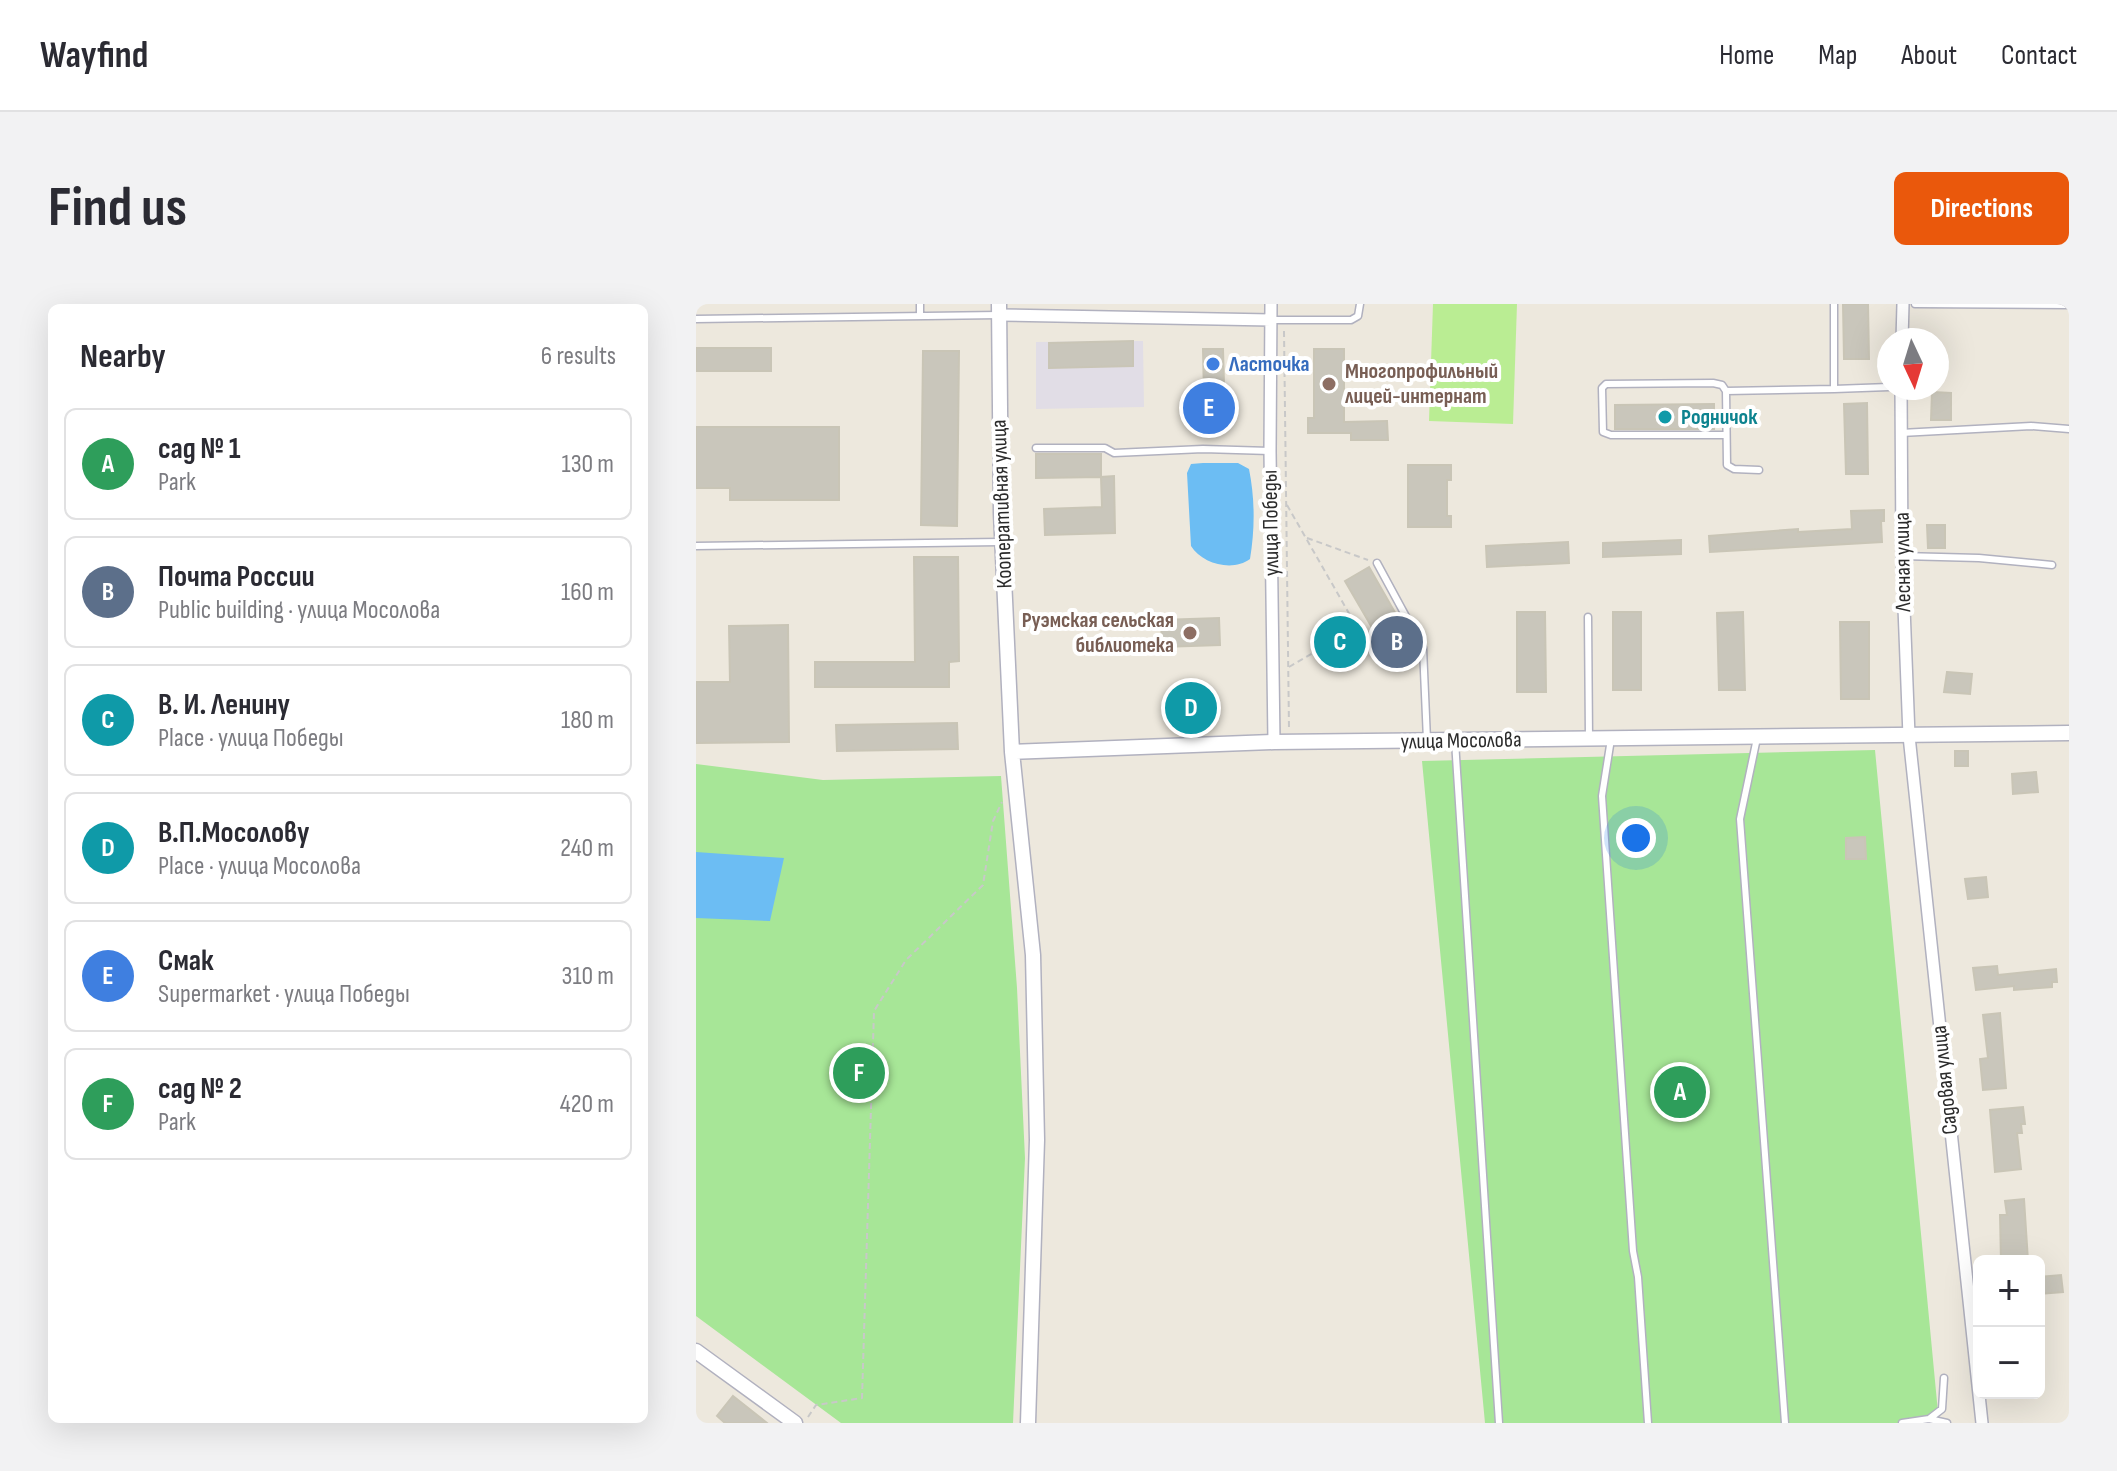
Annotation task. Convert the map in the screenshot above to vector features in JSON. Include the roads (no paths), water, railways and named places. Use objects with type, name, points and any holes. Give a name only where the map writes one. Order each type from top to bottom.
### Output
[{"type":"street","name":"улица Победы","points":[[1271,304],[1270,451],[1282,742]]},
{"type":"street","points":[[1902,328],[1903,304]]},
{"type":"street","points":[[999,309],[1271,320]]},
{"type":"street","name":"Кооперативная улица","points":[[999,309],[1002,542],[1012,752],[1033,955],[1037,1140],[1028,1423]]},
{"type":"street","name":"Лесная улица","points":[[1901,400],[1902,556],[1909,736]]},
{"type":"street","name":"улица Мосолова","points":[[1012,752],[1282,742],[2069,733]]},
{"type":"street","name":"Садовая улица","points":[[1909,736],[1982,1423]]},
{"type":"street","points":[[696,1351],[795,1423]]},
{"type":"lane","points":[[920,304],[920,316]]},
{"type":"lane","points":[[1271,320],[1351,320],[1358,316],[1360,304]]},
{"type":"lane","points":[[1834,304],[1834,389]]},
{"type":"lane","points":[[1915,304],[2069,305]]},
{"type":"lane","points":[[696,319],[920,316],[999,309]]},
{"type":"lane","points":[[1726,435],[1611,435],[1603,432],[1602,388],[1606,384],[1722,385],[1726,391],[1727,465],[1734,469],[1759,470]]},
{"type":"lane","points":[[1726,391],[1877,387]]},
{"type":"lane","points":[[1901,433],[2031,426],[2069,429]]},
{"type":"lane","points":[[1036,448],[1105,448],[1114,453],[1203,449],[1270,451]]},
{"type":"lane","points":[[696,546],[1002,542]]},
{"type":"lane","points":[[1902,556],[1979,558],[2052,565]]},
{"type":"lane","points":[[1377,563],[1423,648],[1427,741]]},
{"type":"lane","points":[[1588,617],[1589,739]]},
{"type":"lane","points":[[1757,738],[1740,819],[1785,1423]]},
{"type":"lane","points":[[1611,739],[1602,796],[1648,1423]]},
{"type":"lane","points":[[1455,741],[1499,1423]]},
{"type":"lane","points":[[1929,1419],[1942,1409],[1944,1378]]},
{"type":"lane","points":[[1902,1423],[1929,1419],[1947,1423]]},
{"type":"water","points":[[1238,463],[1249,469],[1253,536],[1250,559],[1243,563],[1218,564],[1202,557],[1191,546],[1187,473],[1191,464]]},
{"type":"water","points":[[696,852],[784,858],[770,921],[696,918]]},
{"type":"place","name":"Ласточка","points":[[1213,364]]},
{"type":"place","name":"Многопрофильный лицей-интернат","points":[[1329,384]]},
{"type":"place","name":"Смак","points":[[1209,408]]},
{"type":"place","name":"Родничок","points":[[1665,417]]},
{"type":"place","name":"Руэмская сельская библиотека","points":[[1190,633]]},
{"type":"place","name":"В. И. Ленину","points":[[1340,642]]},
{"type":"place","name":"Почта России","points":[[1397,642]]},
{"type":"place","name":"В.П.Мосолову","points":[[1191,708]]},
{"type":"place","name":"сад № 2","points":[[859,1073]]},
{"type":"place","name":"сад № 1","points":[[1680,1092]]}]
